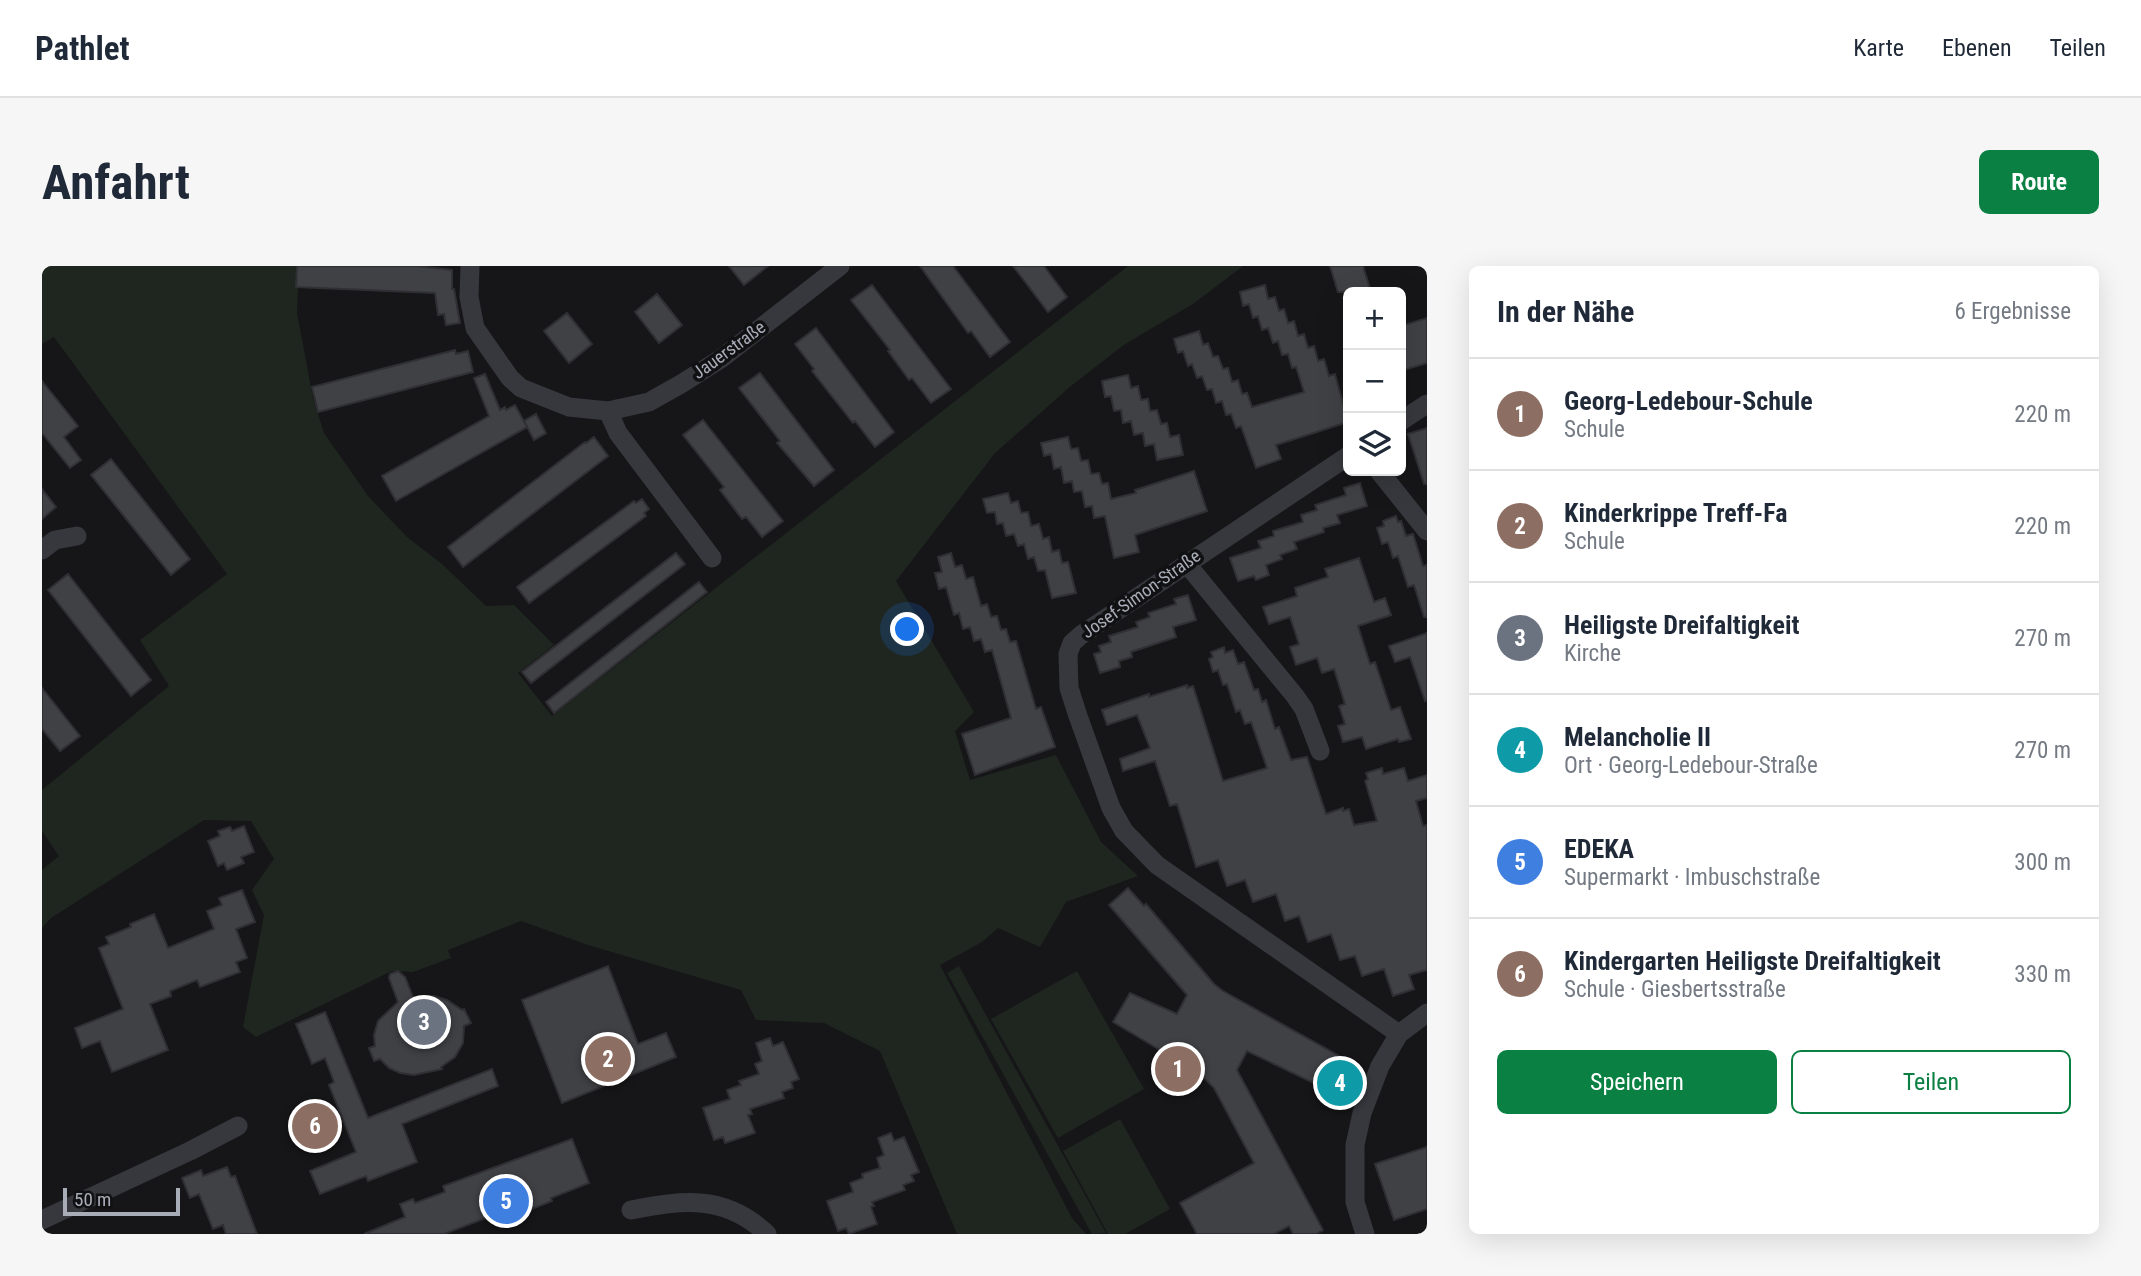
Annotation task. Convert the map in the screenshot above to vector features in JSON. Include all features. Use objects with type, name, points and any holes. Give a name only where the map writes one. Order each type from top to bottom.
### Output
[{"type":"street","name":"Jauerstraße","points":[[470,266],[469,297],[475,328],[510,379],[521,388],[569,407],[608,411],[649,402],[681,384],[722,358],[840,266]]},
{"type":"street","points":[[1406,418],[1427,404]]},
{"type":"street","points":[[608,411],[618,433],[712,558]]},
{"type":"street","name":"Josef-Simon-Straße","points":[[1343,459],[1082,635],[1072,643],[1067,671],[1072,697],[1111,808],[1124,831],[1157,865],[1399,1034]]},
{"type":"street","points":[[1383,476],[1427,531]]},
{"type":"street","points":[[42,550],[55,540],[77,536]]},
{"type":"street","points":[[1186,563],[1295,696],[1304,709],[1320,751]]},
{"type":"street","points":[[1365,1234],[1355,1202],[1355,1145],[1362,1113],[1372,1083],[1399,1034],[1427,1013]]},
{"type":"street","points":[[42,1220],[238,1126]]},
{"type":"street","points":[[631,1210],[675,1201],[705,1203],[732,1209],[751,1219],[767,1234]]},
{"type":"shaded area","points":[[42,266],[299,266],[297,313],[313,398],[324,433],[368,496],[407,537],[442,564],[486,606],[514,605],[554,645],[518,673],[552,716],[1128,266],[1243,266],[1193,304],[1125,344],[1071,386],[995,453],[896,581],[974,712],[955,731],[970,780],[1056,755],[1101,842],[1138,876],[1066,902],[1040,947],[998,928],[982,942],[940,965],[1072,1218],[1086,1234],[957,1234],[880,1051],[824,1023],[756,1020],[741,990],[588,945],[521,921],[448,950],[451,958],[413,972],[392,971],[256,1037],[243,1027],[264,915],[252,890],[274,859],[251,821],[204,820],[51,918],[42,928],[42,870],[59,856],[42,831],[42,790],[169,686],[140,640],[227,574],[54,337],[42,344]]},
{"type":"shaded area","points":[[959,966],[1106,1233],[1092,1234],[947,973]]},
{"type":"shaded area","points":[[1077,971],[1144,1089],[1058,1138],[991,1019]]},
{"type":"shaded area","points":[[1120,1119],[1170,1209],[1125,1234],[1108,1234],[1063,1151]]},
{"type":"building","points":[[297,266],[416,266],[452,270],[452,289],[460,323],[446,325],[444,314],[438,315],[435,293],[296,287]]},
{"type":"building","points":[[729,266],[768,266],[744,285]]},
{"type":"building","points":[[920,266],[953,266],[1010,342],[990,357],[971,331],[968,333]]},
{"type":"building","points":[[1013,266],[1044,266],[1067,297],[1048,312]]},
{"type":"building","points":[[1330,266],[1363,266],[1369,287],[1343,287],[1343,292],[1338,292]]},
{"type":"building","points":[[872,285],[951,389],[931,403],[912,378],[909,380],[888,351],[890,350],[851,300]]},
{"type":"building","points":[[1265,285],[1268,299],[1275,297],[1279,311],[1284,309],[1288,323],[1294,321],[1298,336],[1304,334],[1308,348],[1314,346],[1318,361],[1324,359],[1329,376],[1335,374],[1343,404],[1343,424],[1276,445],[1281,459],[1256,468],[1241,426],[1236,428],[1231,414],[1226,415],[1222,401],[1216,403],[1212,389],[1207,390],[1202,376],[1197,378],[1192,364],[1188,366],[1183,351],[1178,353],[1174,339],[1199,331],[1203,345],[1208,343],[1213,357],[1218,356],[1223,369],[1228,368],[1232,382],[1238,380],[1242,394],[1247,393],[1252,407],[1304,392],[1296,367],[1292,368],[1288,354],[1282,355],[1278,341],[1273,343],[1268,328],[1262,330],[1258,316],[1253,318],[1249,304],[1243,306],[1240,292]]},
{"type":"building","points":[[657,294],[682,325],[659,343],[635,312]]},
{"type":"building","points":[[567,313],[592,344],[569,363],[544,331]]},
{"type":"building","points":[[1427,318],[1427,363],[1406,369],[1406,350],[1406,324]]},
{"type":"building","points":[[816,328],[894,432],[875,447],[812,371],[814,369],[795,344]]},
{"type":"building","points":[[455,350],[456,354],[468,351],[473,372],[318,412],[312,387]]},
{"type":"building","points":[[760,373],[834,470],[814,486],[777,443],[780,441],[739,388]]},
{"type":"building","points":[[485,374],[500,410],[515,405],[527,427],[396,501],[382,476],[489,416],[474,378]]},
{"type":"building","points":[[1128,375],[1131,388],[1138,386],[1141,400],[1148,399],[1150,411],[1157,410],[1161,424],[1167,423],[1170,437],[1179,435],[1183,455],[1157,460],[1154,444],[1145,446],[1143,433],[1134,435],[1131,421],[1123,423],[1121,410],[1114,411],[1111,396],[1105,397],[1102,381]]},
{"type":"building","points":[[42,381],[78,426],[64,437],[81,460],[70,468],[42,433]]},
{"type":"building","points":[[536,414],[546,433],[534,440],[524,421]]},
{"type":"building","points":[[703,420],[783,521],[762,537],[746,517],[742,519],[720,490],[724,487],[683,435]]},
{"type":"building","points":[[1427,428],[1427,484],[1424,484],[1408,434]]},
{"type":"building","points":[[594,437],[608,456],[463,567],[448,547]]},
{"type":"building","points":[[1068,437],[1071,449],[1078,448],[1081,461],[1088,460],[1091,474],[1099,473],[1102,484],[1108,483],[1111,499],[1136,493],[1135,490],[1194,471],[1207,511],[1135,535],[1139,552],[1114,558],[1105,516],[1094,518],[1092,506],[1085,507],[1082,491],[1074,492],[1072,481],[1064,483],[1061,467],[1054,469],[1051,454],[1044,456],[1041,443]]},
{"type":"building","points":[[111,459],[190,559],[171,575],[91,475]]},
{"type":"building","points":[[1360,483],[1367,506],[1337,515],[1340,523],[1323,528],[1324,532],[1294,542],[1297,549],[1280,555],[1282,559],[1266,565],[1269,575],[1256,580],[1254,576],[1238,581],[1230,558],[1261,548],[1258,541],[1274,536],[1273,531],[1303,522],[1301,515],[1317,510],[1315,505],[1346,495],[1344,488]]},
{"type":"building","points":[[42,489],[56,507],[42,519]]},
{"type":"building","points":[[1008,493],[1011,503],[1018,501],[1021,513],[1028,512],[1031,526],[1039,524],[1043,539],[1049,537],[1052,552],[1059,550],[1062,563],[1068,562],[1076,593],[1052,598],[1045,570],[1038,571],[1034,557],[1028,559],[1024,544],[1018,546],[1014,534],[1006,536],[1003,523],[997,524],[995,512],[987,513],[983,499]]},
{"type":"building","points":[[642,499],[649,509],[644,513],[646,516],[529,603],[517,587],[634,501],[636,503]]},
{"type":"building","points":[[1396,516],[1398,522],[1401,521],[1406,536],[1413,534],[1423,566],[1427,565],[1427,617],[1424,617],[1414,585],[1408,587],[1398,556],[1393,558],[1388,542],[1382,544],[1377,528],[1384,526],[1383,521]]},
{"type":"building","points":[[676,553],[685,564],[531,683],[522,672]]},
{"type":"building","points":[[951,553],[955,567],[962,565],[966,579],[973,577],[981,606],[987,604],[991,617],[997,616],[1001,630],[1006,629],[1010,642],[1016,641],[1036,709],[1041,707],[1055,747],[975,775],[962,734],[1011,718],[992,650],[985,652],[981,639],[974,641],[970,627],[963,629],[959,613],[954,615],[946,587],[939,589],[935,573],[942,572],[938,557]]},
{"type":"building","points":[[1359,558],[1374,602],[1385,598],[1391,615],[1358,626],[1370,664],[1375,662],[1391,710],[1400,707],[1411,739],[1399,742],[1398,739],[1366,749],[1362,737],[1343,742],[1338,726],[1345,724],[1339,706],[1345,704],[1334,669],[1322,673],[1317,658],[1296,665],[1290,647],[1299,644],[1290,617],[1269,624],[1263,607],[1297,596],[1295,588],[1328,577],[1325,569]]},
{"type":"building","points":[[68,574],[151,680],[131,696],[48,590]]},
{"type":"building","points":[[699,582],[707,592],[554,713],[546,702]]},
{"type":"building","points":[[1188,595],[1196,620],[1173,627],[1176,637],[1131,652],[1132,657],[1119,661],[1120,667],[1100,673],[1094,654],[1101,652],[1099,646],[1111,642],[1109,636],[1138,627],[1136,622],[1150,617],[1148,613],[1176,604],[1174,599]]},
{"type":"building","points":[[1427,633],[1425,701],[1410,657],[1395,662],[1389,646]]},
{"type":"building","points":[[1224,647],[1225,653],[1233,650],[1238,664],[1244,662],[1254,690],[1258,689],[1262,702],[1266,700],[1275,729],[1279,727],[1291,760],[1307,757],[1326,814],[1343,808],[1343,811],[1349,809],[1354,825],[1377,821],[1365,781],[1368,779],[1366,773],[1382,768],[1383,774],[1404,768],[1408,781],[1427,775],[1427,798],[1416,801],[1423,826],[1427,825],[1427,970],[1409,975],[1414,989],[1393,996],[1384,969],[1362,976],[1355,956],[1340,960],[1331,934],[1308,942],[1299,916],[1285,921],[1276,894],[1253,902],[1245,880],[1227,886],[1218,860],[1196,867],[1177,804],[1170,806],[1155,761],[1123,771],[1120,759],[1150,748],[1137,715],[1107,725],[1102,710],[1187,685],[1187,688],[1193,686],[1223,781],[1267,768],[1251,722],[1245,724],[1240,710],[1236,712],[1227,684],[1223,685],[1218,670],[1213,672],[1209,659],[1213,657],[1211,652]]},
{"type":"building","points":[[42,688],[80,736],[60,751],[42,729]]},
{"type":"building","points":[[244,826],[254,852],[241,857],[244,863],[227,870],[224,863],[218,866],[208,841],[220,836],[218,831],[230,827],[232,831]]},
{"type":"building","points":[[1128,888],[1144,906],[1146,904],[1214,984],[1341,1057],[1324,1088],[1247,1051],[1237,1070],[1323,1230],[1316,1234],[1293,1234],[1289,1226],[1274,1234],[1197,1234],[1180,1203],[1254,1163],[1214,1088],[1200,1074],[1113,1022],[1130,993],[1177,1014],[1187,995],[1109,905]]},
{"type":"building","points":[[242,890],[255,922],[236,929],[247,958],[236,962],[240,972],[200,987],[197,980],[170,991],[171,996],[150,1004],[168,1050],[112,1072],[100,1041],[82,1048],[75,1028],[123,1009],[99,948],[109,944],[106,937],[154,914],[168,948],[214,929],[207,911],[222,905],[219,898]]},
{"type":"building","points":[[608,966],[638,1044],[666,1033],[676,1057],[562,1103],[522,1000]]},
{"type":"building","points":[[398,971],[405,977],[413,997],[434,996],[447,1000],[464,1009],[471,1023],[464,1026],[463,1043],[455,1057],[441,1067],[442,1069],[414,1075],[389,1068],[380,1059],[374,1061],[369,1048],[375,1046],[374,1035],[378,1021],[398,1002],[389,978],[390,974]]},
{"type":"building","points":[[325,1012],[368,1118],[492,1069],[498,1086],[402,1124],[417,1162],[368,1181],[366,1176],[320,1194],[310,1171],[356,1152],[329,1085],[334,1082],[325,1058],[312,1064],[296,1024]]},
{"type":"building","points":[[770,1038],[773,1046],[783,1042],[799,1079],[791,1082],[793,1088],[782,1092],[784,1098],[750,1109],[752,1114],[748,1115],[755,1133],[725,1143],[723,1137],[714,1140],[703,1108],[730,1099],[727,1090],[741,1085],[739,1081],[759,1074],[755,1064],[762,1061],[756,1043]]},
{"type":"building","points":[[891,1133],[894,1141],[904,1137],[919,1172],[911,1175],[914,1181],[903,1185],[905,1190],[872,1202],[877,1224],[849,1234],[846,1228],[838,1231],[827,1201],[853,1192],[850,1183],[863,1178],[862,1174],[880,1168],[877,1158],[884,1155],[878,1138]]},
{"type":"building","points":[[572,1139],[589,1183],[551,1198],[552,1201],[507,1219],[504,1211],[444,1234],[364,1234],[405,1217],[400,1204],[413,1199],[415,1203],[445,1192],[443,1186]]},
{"type":"building","points":[[1427,1147],[1427,1209],[1394,1220],[1375,1164]]},
{"type":"building","points":[[227,1167],[231,1177],[235,1176],[257,1234],[226,1234],[223,1225],[213,1229],[199,1194],[190,1198],[182,1178],[201,1170],[203,1176]]},
{"type":"place","name":"Heiligste Dreifaltigkeit","points":[[424,1022]]},
{"type":"place","name":"Kinderkrippe Treff-Fa","points":[[608,1059]]},
{"type":"place","name":"Georg-Ledebour-Schule","points":[[1178,1069]]},
{"type":"place","name":"Melancholie II","points":[[1340,1083]]},
{"type":"place","name":"Kindergarten Heiligste Dreifaltigkeit","points":[[315,1126]]},
{"type":"place","name":"EDEKA","points":[[506,1201]]}]
